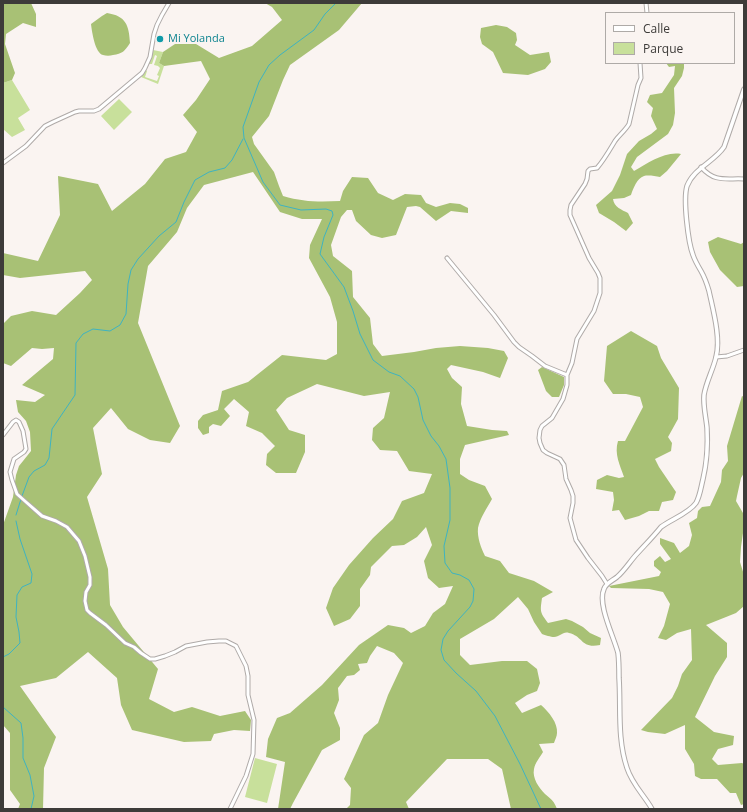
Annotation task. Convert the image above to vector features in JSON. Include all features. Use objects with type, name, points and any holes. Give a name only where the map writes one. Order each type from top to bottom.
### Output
[{"type":"street","points":[[3,163],[26,146],[45,126],[75,112],[94,111],[99,109],[142,73],[148,62],[157,25],[169,3]]},
{"type":"street","points":[[607,584],[576,540],[570,518],[573,496],[566,479],[564,465],[560,459],[543,450],[539,438],[542,426],[552,418],[563,399],[567,385],[567,375],[572,363],[577,339],[594,310],[601,286],[598,273],[589,258],[570,215],[571,206],[587,179],[588,171],[590,169],[597,168],[615,141],[629,124],[641,78],[640,64]]},
{"type":"street","points":[[652,809],[630,776],[623,753],[620,738],[618,654],[602,598],[603,591],[607,584],[617,577],[661,527],[686,512],[696,502],[699,496],[707,458],[708,439],[704,395],[718,350],[712,307],[705,279],[692,255],[688,230],[686,199],[687,187],[693,175],[715,157],[724,147],[744,89]]},
{"type":"street","points":[[701,167],[713,177],[722,180],[744,179]]},
{"type":"street","points":[[447,258],[519,347],[544,366],[567,375]]},
{"type":"street","points":[[716,357],[726,356],[744,350]]},
{"type":"street","points":[[3,435],[13,422],[16,420],[19,422],[26,449],[14,459],[10,472],[17,494],[42,516],[62,524],[74,534],[78,541],[85,556],[90,578],[90,585],[85,598],[85,605],[88,610],[125,643],[134,647],[150,659],[155,659],[175,652],[186,646],[207,642],[226,641],[236,646],[246,666],[248,676],[248,695],[254,720],[253,754],[246,776],[230,809]]},
{"type":"green space","points":[[3,3],[31,3],[36,14],[36,27],[23,23],[6,34],[5,44],[15,73],[12,80],[3,83]]},
{"type":"green space","points":[[265,3],[362,3],[339,30],[290,65],[269,116],[252,137],[254,144],[274,172],[283,196],[311,201],[340,201],[343,191],[352,177],[368,178],[378,193],[393,200],[405,194],[421,195],[426,203],[436,207],[450,203],[460,204],[468,208],[468,213],[451,211],[436,221],[420,207],[407,207],[396,235],[382,238],[371,235],[356,221],[352,210],[347,210],[341,217],[331,245],[333,256],[352,271],[353,297],[370,318],[373,344],[382,356],[460,346],[504,351],[508,358],[500,378],[483,372],[451,365],[447,369],[452,378],[462,387],[461,404],[467,426],[507,431],[509,435],[465,445],[460,459],[460,474],[469,480],[485,486],[492,499],[478,528],[481,546],[485,556],[500,561],[509,573],[534,581],[553,592],[542,598],[541,612],[548,623],[566,619],[572,621],[590,633],[601,638],[600,645],[594,646],[586,644],[574,635],[567,633],[554,637],[542,634],[528,609],[518,597],[494,619],[460,639],[460,655],[470,665],[502,661],[527,661],[537,669],[540,683],[537,691],[527,695],[515,703],[522,713],[541,705],[550,714],[556,725],[557,734],[554,743],[539,744],[543,752],[535,765],[534,776],[538,786],[555,804],[557,809],[511,809],[502,769],[488,759],[447,759],[406,802],[409,809],[346,809],[350,805],[351,788],[344,779],[364,735],[378,723],[388,695],[403,663],[394,653],[377,646],[367,663],[358,664],[360,670],[354,675],[347,676],[338,688],[339,700],[334,713],[340,728],[340,740],[322,750],[290,809],[278,809],[285,762],[266,757],[268,739],[277,718],[290,713],[322,685],[359,645],[388,625],[404,628],[411,633],[425,626],[433,613],[445,604],[453,586],[439,588],[428,578],[424,561],[432,545],[426,527],[417,537],[404,545],[392,546],[371,567],[370,575],[360,589],[360,606],[350,619],[334,626],[326,608],[333,588],[349,565],[373,538],[393,519],[402,501],[424,493],[432,474],[409,471],[397,451],[380,450],[372,440],[373,428],[384,418],[390,392],[364,396],[317,384],[287,398],[276,410],[289,430],[305,435],[305,452],[296,473],[276,473],[266,465],[267,454],[275,446],[262,433],[246,426],[249,412],[234,399],[224,409],[230,416],[221,426],[213,424],[209,427],[209,433],[203,435],[198,428],[198,421],[203,415],[218,410],[222,391],[248,382],[282,355],[326,360],[337,354],[337,322],[330,297],[309,258],[310,245],[322,219],[302,219],[280,212],[253,172],[204,185],[187,208],[177,232],[148,266],[138,323],[180,426],[170,443],[150,440],[128,429],[111,408],[93,428],[102,474],[87,497],[108,569],[110,605],[123,627],[158,669],[149,699],[174,712],[192,707],[220,716],[245,711],[251,720],[250,731],[234,730],[214,734],[211,741],[184,742],[132,730],[121,705],[117,678],[88,652],[56,678],[20,686],[56,737],[44,768],[43,809],[18,809],[20,804],[10,790],[10,733],[3,725],[3,525],[13,497],[16,475],[19,466],[31,451],[30,432],[26,421],[18,412],[16,400],[35,402],[45,395],[22,385],[53,359],[54,348],[32,348],[11,366],[3,363],[3,324],[11,316],[32,311],[56,315],[92,280],[85,271],[20,278],[3,275],[3,253],[38,261],[60,215],[58,176],[98,184],[112,211],[145,184],[165,159],[186,152],[197,132],[183,115],[196,100],[210,79],[201,61],[164,66],[159,63],[163,52],[175,44],[196,44],[219,58],[252,46],[282,20],[272,7]]},
{"type":"green space","points":[[107,13],[118,16],[125,22],[129,31],[130,43],[121,53],[109,56],[103,55],[98,50],[94,42],[91,24]]},
{"type":"green space","points":[[496,25],[507,27],[516,33],[517,40],[515,45],[530,55],[549,52],[551,62],[545,69],[528,75],[503,73],[493,52],[482,44],[480,37],[481,28]]},
{"type":"green space","points":[[153,50],[163,52],[159,63],[164,66],[158,84],[141,77],[146,70],[145,77],[157,81],[159,76],[157,75],[160,68],[154,65],[157,56],[155,55],[152,64],[149,64]]},
{"type":"green space","points":[[667,64],[684,64],[682,76],[674,88],[675,113],[673,125],[668,134],[637,157],[631,167],[634,171],[663,156],[669,154],[681,154],[660,177],[644,176],[639,179],[631,195],[624,198],[613,199],[617,206],[628,213],[633,223],[626,231],[599,213],[596,205],[612,191],[620,175],[627,154],[639,141],[657,129],[651,116],[653,108],[647,102],[650,95],[662,93],[674,75],[675,66],[669,67]]},
{"type":"green space","points":[[12,80],[30,110],[18,118],[25,130],[12,137],[3,129],[3,83]]},
{"type":"green space","points":[[119,99],[132,112],[114,130],[101,116]]},
{"type":"green space","points":[[718,237],[741,244],[744,242],[744,286],[737,287],[720,270],[710,252],[708,242]]},
{"type":"green space","points":[[631,331],[657,346],[661,358],[679,388],[678,419],[668,437],[672,443],[671,451],[655,459],[676,492],[673,500],[662,502],[659,511],[649,511],[625,520],[619,510],[612,511],[614,500],[613,492],[596,489],[597,480],[607,475],[619,478],[624,477],[617,455],[618,441],[625,441],[643,407],[640,397],[626,394],[613,394],[604,381],[607,346]]},
{"type":"green space","points":[[542,367],[564,377],[564,385],[559,397],[552,397],[546,391],[538,370]]},
{"type":"green space","points":[[742,396],[744,397],[744,473],[741,478],[736,501],[743,513],[744,526],[740,562],[744,575],[744,606],[736,613],[706,625],[727,643],[727,657],[715,676],[695,717],[714,732],[734,736],[733,745],[718,749],[712,759],[718,765],[744,764],[744,804],[741,805],[736,793],[730,793],[717,779],[701,779],[695,776],[694,764],[685,749],[685,725],[665,734],[641,730],[672,698],[682,674],[692,660],[691,629],[677,633],[666,640],[658,638],[664,626],[670,604],[663,592],[649,589],[611,588],[609,586],[659,576],[661,572],[654,566],[654,561],[660,556],[665,562],[671,559],[660,544],[660,538],[674,543],[680,553],[689,546],[692,535],[689,523],[697,518],[698,511],[702,507],[710,506],[721,482],[722,470],[728,461],[727,446]]},
{"type":"green space","points":[[255,758],[277,764],[267,803],[245,797]]},
{"type":"waterway","points":[[336,3],[325,14],[314,30],[269,65],[259,82],[243,127],[244,138],[263,182],[280,205],[301,210],[326,209],[332,211],[333,215],[324,237],[320,254],[344,287],[360,334],[373,360],[389,372],[400,376],[414,389],[418,397],[423,420],[431,436],[439,446],[446,459],[450,488],[450,520],[444,546],[445,563],[452,573],[469,580],[474,589],[473,601],[470,607],[448,631],[443,639],[441,650],[444,660],[476,691],[495,716],[541,809]]},
{"type":"waterway","points":[[22,496],[29,477],[34,471],[45,465],[49,458],[52,429],[75,395],[76,343],[83,334],[93,329],[110,331],[120,325],[126,314],[128,284],[131,270],[138,259],[159,236],[176,222],[195,180],[209,172],[225,168],[232,160],[243,139]]},
{"type":"waterway","points":[[16,515],[21,499]]},
{"type":"waterway","points":[[3,657],[9,654],[20,643],[16,617],[17,595],[22,587],[31,583],[32,574],[20,539],[16,521]]},
{"type":"waterway","points":[[3,707],[21,723],[23,758],[30,775],[34,796],[31,809]]},
{"type":"place","name":"Mi Yolanda","points":[[160,39]]}]
